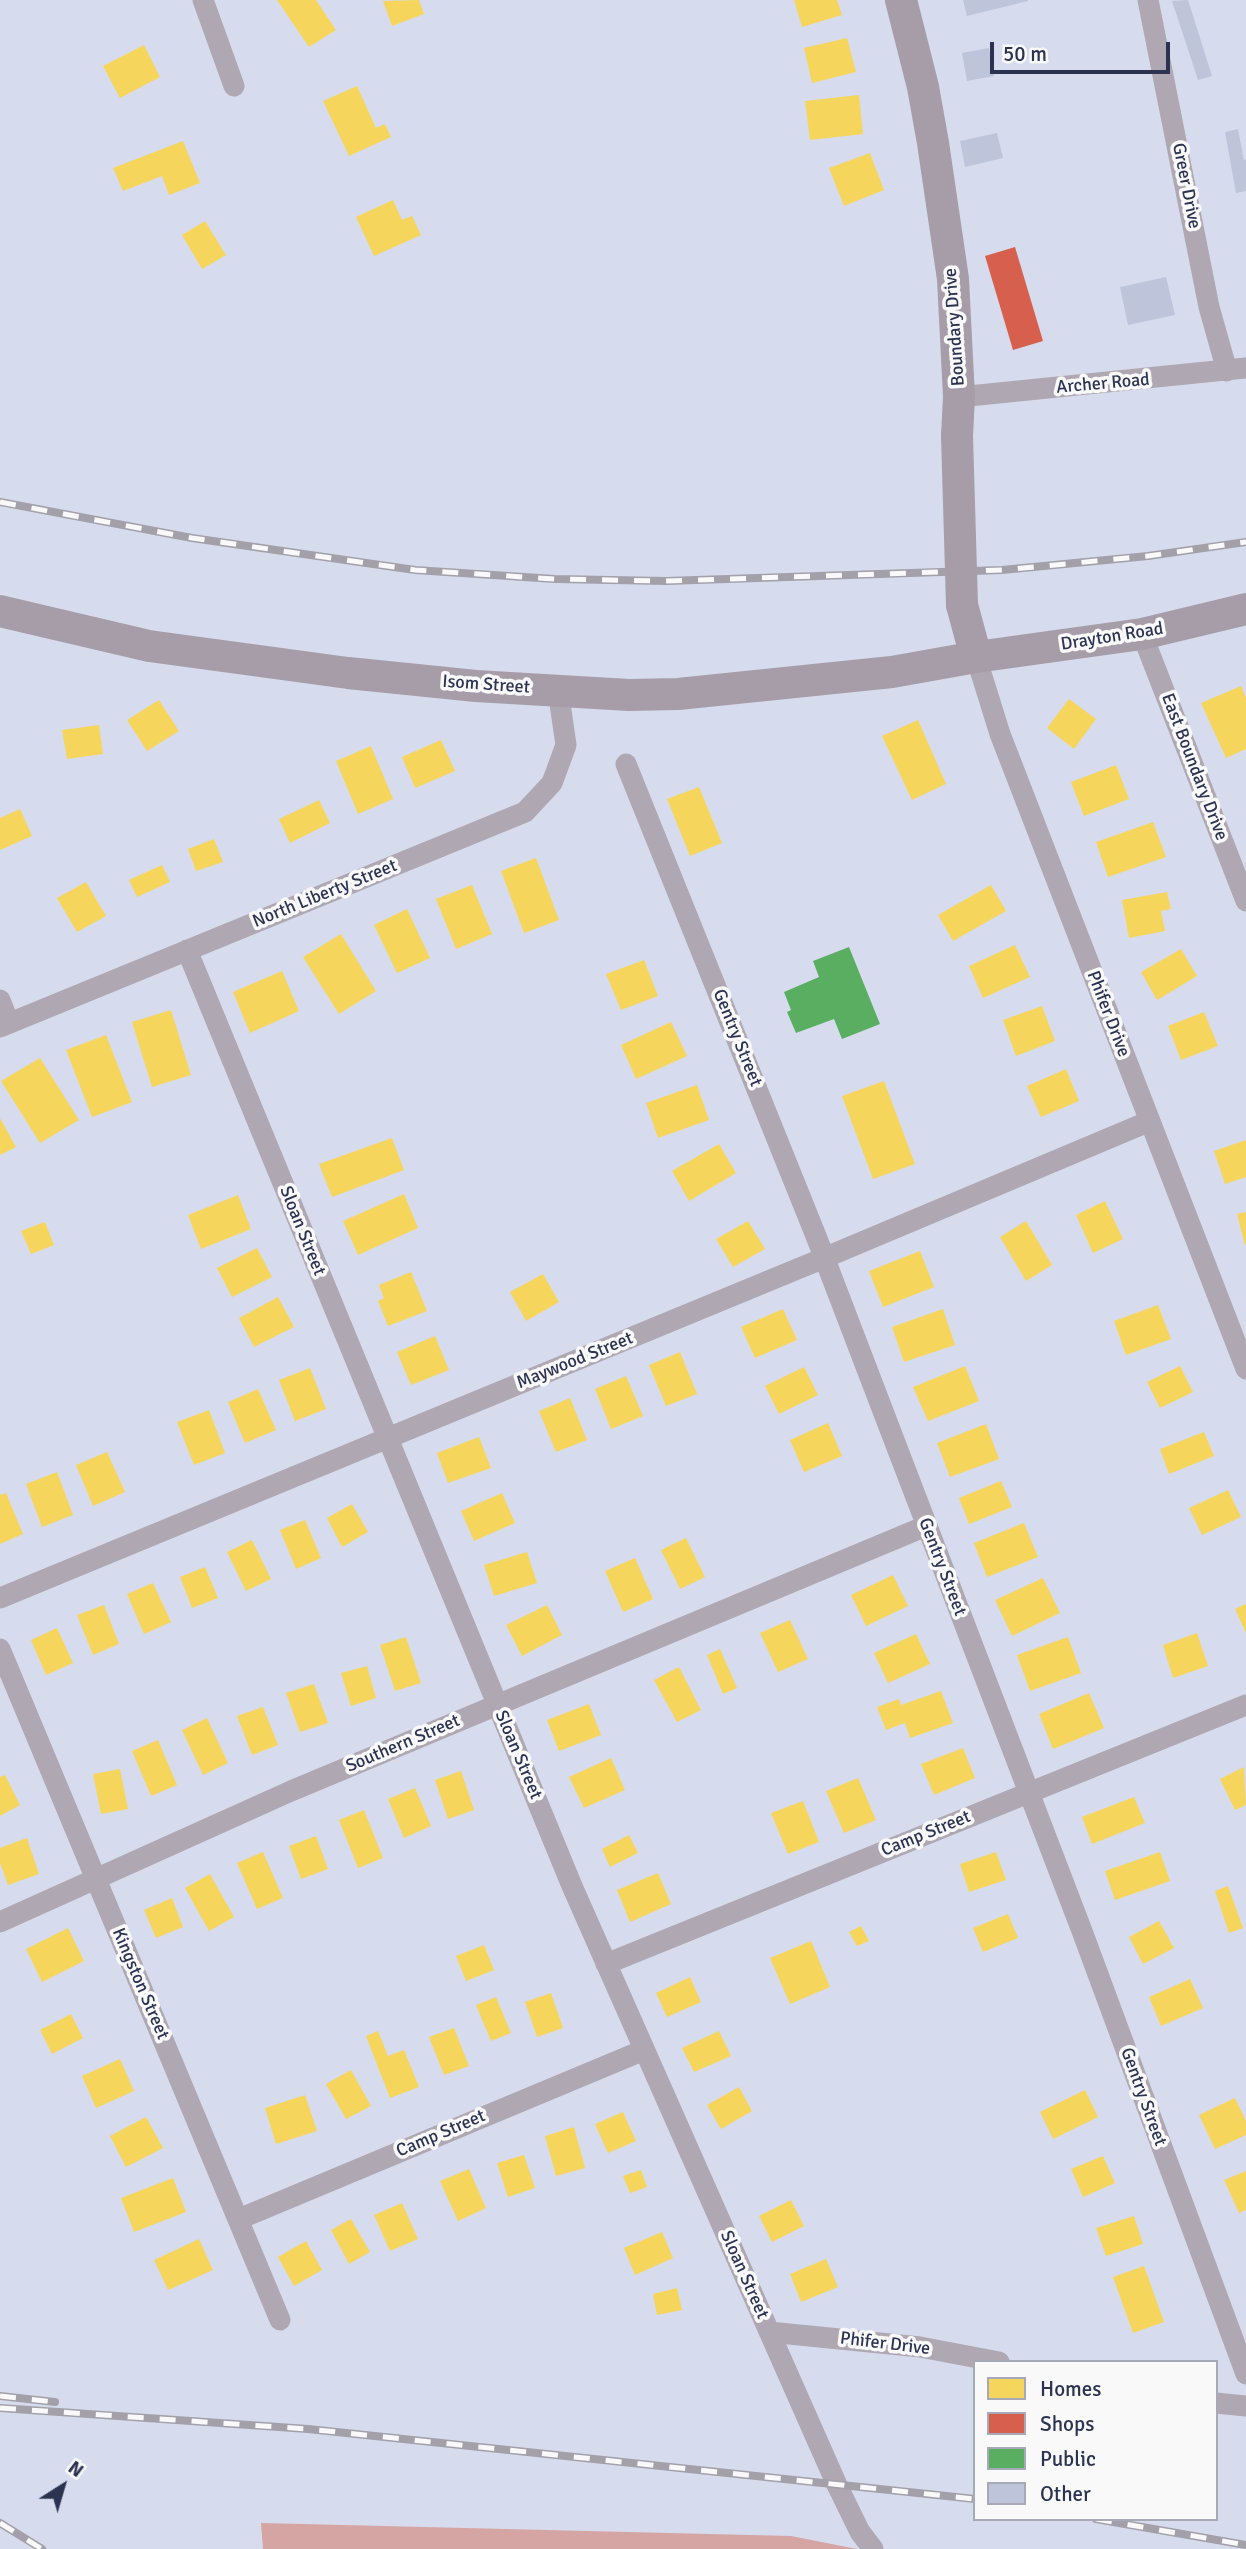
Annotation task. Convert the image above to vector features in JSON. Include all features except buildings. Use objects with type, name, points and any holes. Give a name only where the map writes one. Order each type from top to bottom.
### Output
[{"type":"main road","name":"Boundary Drive","points":[[901,0],[923,87],[957,319],[962,605],[976,657]]},
{"type":"main road","name":"Drayton Road","points":[[976,657],[1142,634],[1246,609]]},
{"type":"main road","name":"Isom Street","points":[[0,611],[149,646],[348,673],[475,686],[615,695],[678,694],[892,673],[976,657]]},
{"type":"street","points":[[203,0],[234,86]]},
{"type":"street","name":"Greer Drive","points":[[1148,0],[1209,307],[1236,370]]},
{"type":"street","name":"Archer Road","points":[[959,397],[1236,370]]},
{"type":"street","name":"East Boundary Drive","points":[[1142,634],[1246,901]]},
{"type":"street","name":"Phifer Drive","points":[[976,657],[1000,734],[1246,1369]]},
{"type":"street","name":"North Liberty Street","points":[[5,1025],[525,812],[552,783],[566,745],[558,690]]},
{"type":"street","name":"Gentry Street","points":[[626,764],[824,1258],[1246,2374]]},
{"type":"street","name":"Sloan Street","points":[[187,950],[496,1704],[606,1964],[848,2508],[860,2532],[873,2549]]},
{"type":"street","points":[[0,1000],[5,1025]]},
{"type":"street","name":"Maywood Street","points":[[0,1598],[1150,1121]]},
{"type":"street","name":"Southern Street","points":[[0,1922],[291,1791],[926,1526]]},
{"type":"street","name":"Kingston Street","points":[[0,1649],[280,2320]]},
{"type":"street","name":"Camp Street","points":[[606,1964],[1246,1705]]},
{"type":"street","name":"Camp Street","points":[[239,2219],[644,2050]]},
{"type":"street","name":"Phifer Drive","points":[[769,2332],[920,2347],[988,2360]]},
{"type":"street","points":[[1218,2403],[1246,2406]]},
{"type":"shaded area","points":[[261,2523],[791,2536],[857,2549],[263,2549]]},
{"type":"railway","points":[[0,502],[192,538],[415,570],[555,579],[666,581],[1002,570],[1148,556],[1246,542]]},
{"type":"railway","points":[[0,2396],[55,2402]]},
{"type":"railway","points":[[0,2408],[308,2429],[973,2499]]},
{"type":"railway","points":[[1108,2521],[1246,2545]]},
{"type":"railway","points":[[0,2523],[42,2549]]}]
